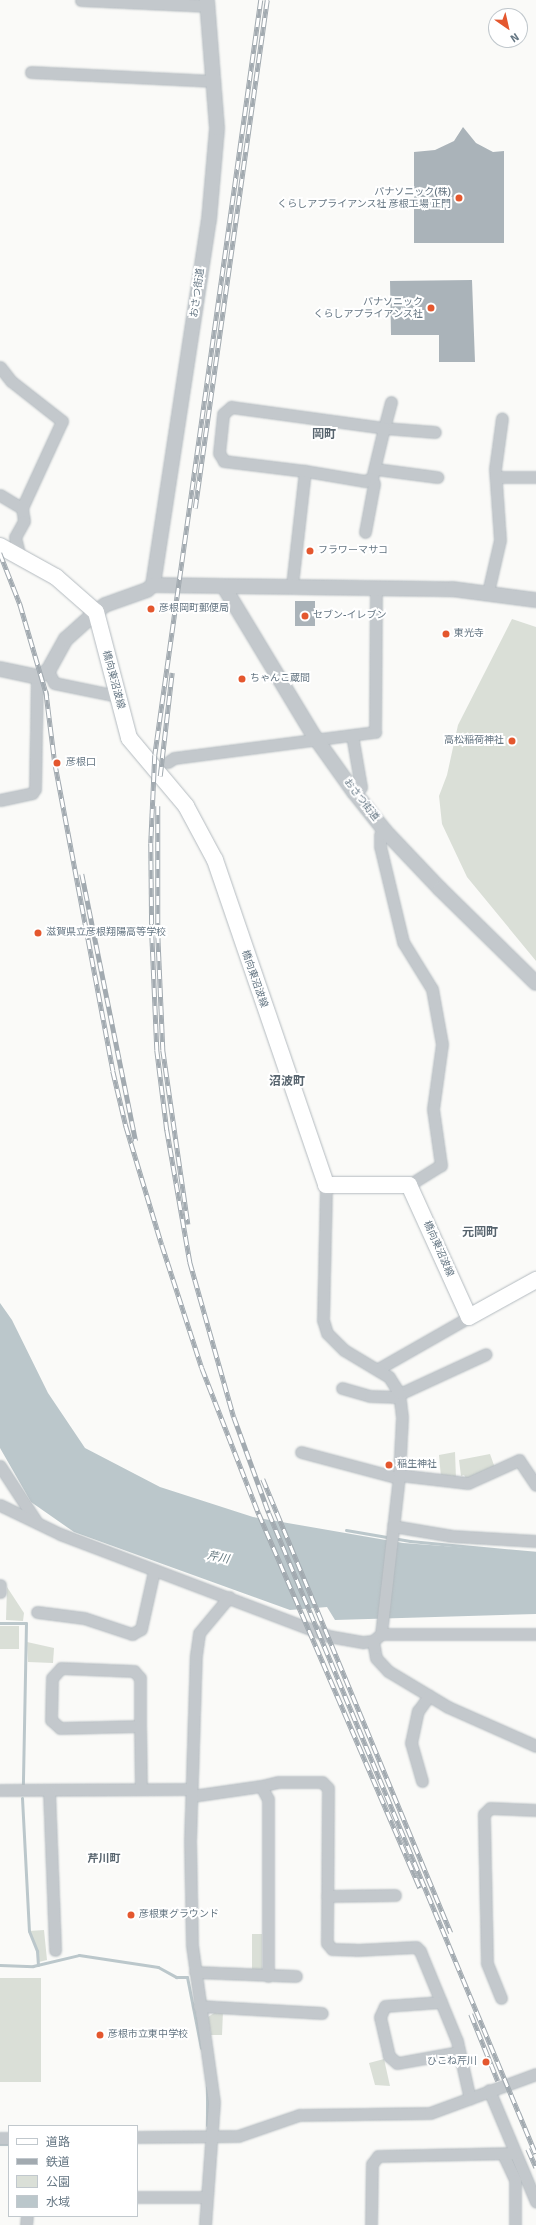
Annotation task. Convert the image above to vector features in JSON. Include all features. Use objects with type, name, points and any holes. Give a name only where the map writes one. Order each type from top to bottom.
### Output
[{"type":"main road","points":[[0,546],[56,577],[96,612]]},
{"type":"main road","name":"橋向東沼波線","points":[[96,612],[129,738],[186,806],[215,860],[326,1185]]},
{"type":"main road","points":[[326,1185],[409,1185]]},
{"type":"main road","name":"橋向東沼波線","points":[[409,1185],[469,1317]]},
{"type":"main road","points":[[469,1317],[536,1280]]},
{"type":"street","points":[[81,0],[208,3]]},
{"type":"street","name":"おさつ街道","points":[[153,584],[209,220],[217,128],[208,3]]},
{"type":"street","points":[[31,72],[214,81]]},
{"type":"street","points":[[0,367],[12,381],[62,421],[22,508],[24,521],[15,537],[20,557]]},
{"type":"street","points":[[365,532],[374,484],[374,474],[391,402]]},
{"type":"street","points":[[435,432],[384,428],[231,407],[223,414],[219,453],[224,461],[305,471],[365,481],[374,474],[437,477]]},
{"type":"street","points":[[488,592],[500,540],[496,477],[502,418]]},
{"type":"street","points":[[292,585],[305,471]]},
{"type":"street","points":[[496,477],[536,477]]},
{"type":"street","points":[[0,495],[22,508]]},
{"type":"street","points":[[0,800],[32,793],[35,789],[42,674],[66,639],[105,605],[147,590],[153,584],[224,587],[292,585],[488,592],[536,600]]},
{"type":"street","name":"おさつ街道","points":[[224,587],[316,738],[354,792],[385,831],[536,983]]},
{"type":"street","points":[[168,762],[174,758],[307,742],[316,738],[375,732],[376,588]]},
{"type":"street","points":[[0,669],[42,674],[54,683],[117,696]]},
{"type":"street","points":[[352,735],[361,787],[354,792]]},
{"type":"street","points":[[385,831],[380,835],[380,846],[402,942],[432,989],[442,1044],[433,1109],[441,1164],[409,1185]]},
{"type":"street","points":[[326,1185],[325,1326],[327,1333],[344,1350],[378,1368],[390,1377],[399,1393],[402,1417],[399,1476],[379,1633],[381,1666],[429,1696],[536,1746]]},
{"type":"street","points":[[378,1368],[469,1317]]},
{"type":"street","points":[[342,1388],[384,1398],[399,1393],[486,1354]]},
{"type":"street","points":[[302,1452],[399,1476],[468,1483],[519,1460],[536,1485]]},
{"type":"street","points":[[0,1466],[36,1521]]},
{"type":"street","points":[[0,1505],[36,1521],[60,1534],[154,1571],[229,1597],[328,1636],[351,1641],[379,1633],[536,1634]]},
{"type":"street","points":[[392,1531],[536,1541]]},
{"type":"street","points":[[37,1612],[84,1618],[132,1634],[141,1628],[154,1571]]},
{"type":"street","points":[[0,1585],[0,1592]]},
{"type":"street","points":[[205,2225],[214,2102],[195,1972],[190,1897],[192,1792],[199,1633],[229,1597]]},
{"type":"street","points":[[140,1726],[60,1728],[51,1720],[52,1678],[61,1668],[134,1672],[140,1678],[141,1788]]},
{"type":"street","points":[[422,1781],[411,1743],[418,1711],[429,1696]]},
{"type":"street","points":[[0,1790],[49,1791],[79,1788],[141,1788],[192,1792],[261,1786],[280,1782],[322,1782],[328,1788],[327,1943],[332,1949],[416,1947],[420,1952],[441,2002],[458,2052],[470,2099]]},
{"type":"street","points":[[261,1786],[268,1800],[268,1976]]},
{"type":"street","points":[[49,1791],[55,1950]]},
{"type":"street","points":[[501,1998],[487,1963],[484,1814],[490,1808],[536,1810]]},
{"type":"street","points":[[327,1896],[395,1895]]},
{"type":"street","points":[[195,1972],[296,1976]]},
{"type":"street","points":[[441,2002],[385,2006],[380,2017],[389,2056],[397,2063],[458,2052]]},
{"type":"street","points":[[200,2006],[322,2013]]},
{"type":"street","points":[[138,2137],[212,2136],[249,2133],[299,2115],[409,2115],[446,2109],[488,2090],[536,2074]]},
{"type":"street","points":[[488,2090],[536,2202]]},
{"type":"street","points":[[372,2225],[372,2164],[378,2156],[470,2152],[504,2154],[515,2153]]},
{"type":"street","points":[[504,2154],[515,2180],[515,2225]]},
{"type":"street","points":[[138,2197],[206,2198]]},
{"type":"green space","points":[[512,619],[536,627],[536,961],[467,877],[442,824],[439,796],[447,775],[458,725]]},
{"type":"green space","points":[[455,1452],[456,1479],[441,1477],[439,1455]]},
{"type":"green space","points":[[490,1454],[495,1468],[467,1480],[464,1475],[461,1476],[459,1460]]},
{"type":"green space","points":[[7,1587],[24,1613],[23,1621],[6,1620]]},
{"type":"green space","points":[[0,1626],[19,1626],[19,1649],[0,1649]]},
{"type":"green space","points":[[27,1642],[54,1648],[53,1663],[28,1662]]},
{"type":"green space","points":[[44,1930],[47,1960],[39,1962],[38,1950],[29,1931]]},
{"type":"green space","points":[[252,1934],[262,1934],[262,1971],[252,1971]]},
{"type":"green space","points":[[0,1978],[41,1978],[41,2082],[0,2082]]},
{"type":"green space","points":[[217,2011],[223,2011],[222,2035],[211,2035],[208,2017]]},
{"type":"green space","points":[[384,2059],[390,2086],[375,2085],[369,2063]]},
{"type":"water","name":"芹川","points":[[0,1303],[12,1320],[48,1393],[85,1448],[160,1487],[253,1517],[403,1543],[536,1553],[536,1614],[335,1620],[327,1607],[290,1610],[74,1532],[31,1502],[0,1448]]},
{"type":"building","name":"パナソニック(株) くらしアプライアンス社 彦根工場 正門","points":[[463,127],[476,143],[493,152],[504,151],[504,243],[414,243],[414,152],[435,150],[454,141]]},
{"type":"building","name":"パナソニック くらしアプライアンス社","points":[[472,280],[475,362],[439,362],[439,335],[391,335],[390,281]]},
{"type":"building","name":"セブン-イレブン","points":[[295,601],[315,601],[315,626],[295,626]]},
{"type":"waterway","points":[[346,1530],[410,1541],[536,1553]]},
{"type":"waterway","points":[[0,1623],[26,1623],[23,1785]]},
{"type":"waterway","points":[[22,1798],[29,1931],[37,1951],[38,1965]]},
{"type":"waterway","points":[[0,1965],[33,1966],[79,1955],[158,1967],[176,1977],[187,1977],[201,2048]]},
{"type":"waterway","points":[[207,2087],[207,2125]]},
{"type":"waterway","points":[[0,2144],[8,2144]]},
{"type":"railway","points":[[261,0],[155,755],[151,843],[152,934],[157,1050],[167,1130],[190,1262],[234,1417],[269,1513],[536,2154]]},
{"type":"railway","points":[[195,508],[267,0]]},
{"type":"railway","points":[[0,553],[20,604],[47,696]]},
{"type":"railway","points":[[160,776],[172,673]]},
{"type":"railway","points":[[46,691],[55,763],[113,1071],[126,1126],[162,1245],[202,1368],[259,1514],[420,1888]]},
{"type":"railway","points":[[158,806],[158,934],[163,1050],[188,1224]]},
{"type":"railway","points":[[82,874],[136,1141]]},
{"type":"railway","points":[[263,1479],[451,1933]]},
{"type":"railway","points":[[471,2014],[498,2081]]},
{"type":"railway","points":[[528,2149],[536,2167]]},
{"type":"place","name":"パナソニック(株) くらしアプライアンス社 彦根工場 正門","points":[[459,198]]},
{"type":"place","name":"パナソニック くらしアプライアンス社","points":[[431,308]]},
{"type":"place","name":"フラワーマサコ","points":[[310,551]]},
{"type":"place","name":"彦根岡町郵便局","points":[[151,609]]},
{"type":"place","name":"セブン-イレブン","points":[[305,616]]},
{"type":"place","name":"東光寺","points":[[446,634]]},
{"type":"place","name":"ちゃんこ蔵間","points":[[242,679]]},
{"type":"place","name":"高松稲荷神社","points":[[512,741]]},
{"type":"place","name":"彦根口","points":[[57,763]]},
{"type":"place","name":"滋賀県立彦根翔陽高等学校","points":[[38,933]]},
{"type":"place","name":"稲生神社","points":[[389,1465]]},
{"type":"place","name":"彦根東グラウンド","points":[[131,1915]]},
{"type":"place","name":"彦根市立東中学校","points":[[100,2035]]},
{"type":"place","name":"ひこね芹川","points":[[486,2062]]},
{"type":"district","name":"岡町","points":[[324,435]]},
{"type":"district","name":"沼波町","points":[[287,1082]]},
{"type":"district","name":"元岡町","points":[[480,1233]]},
{"type":"district","name":"芹川町","points":[[104,1859]]}]
